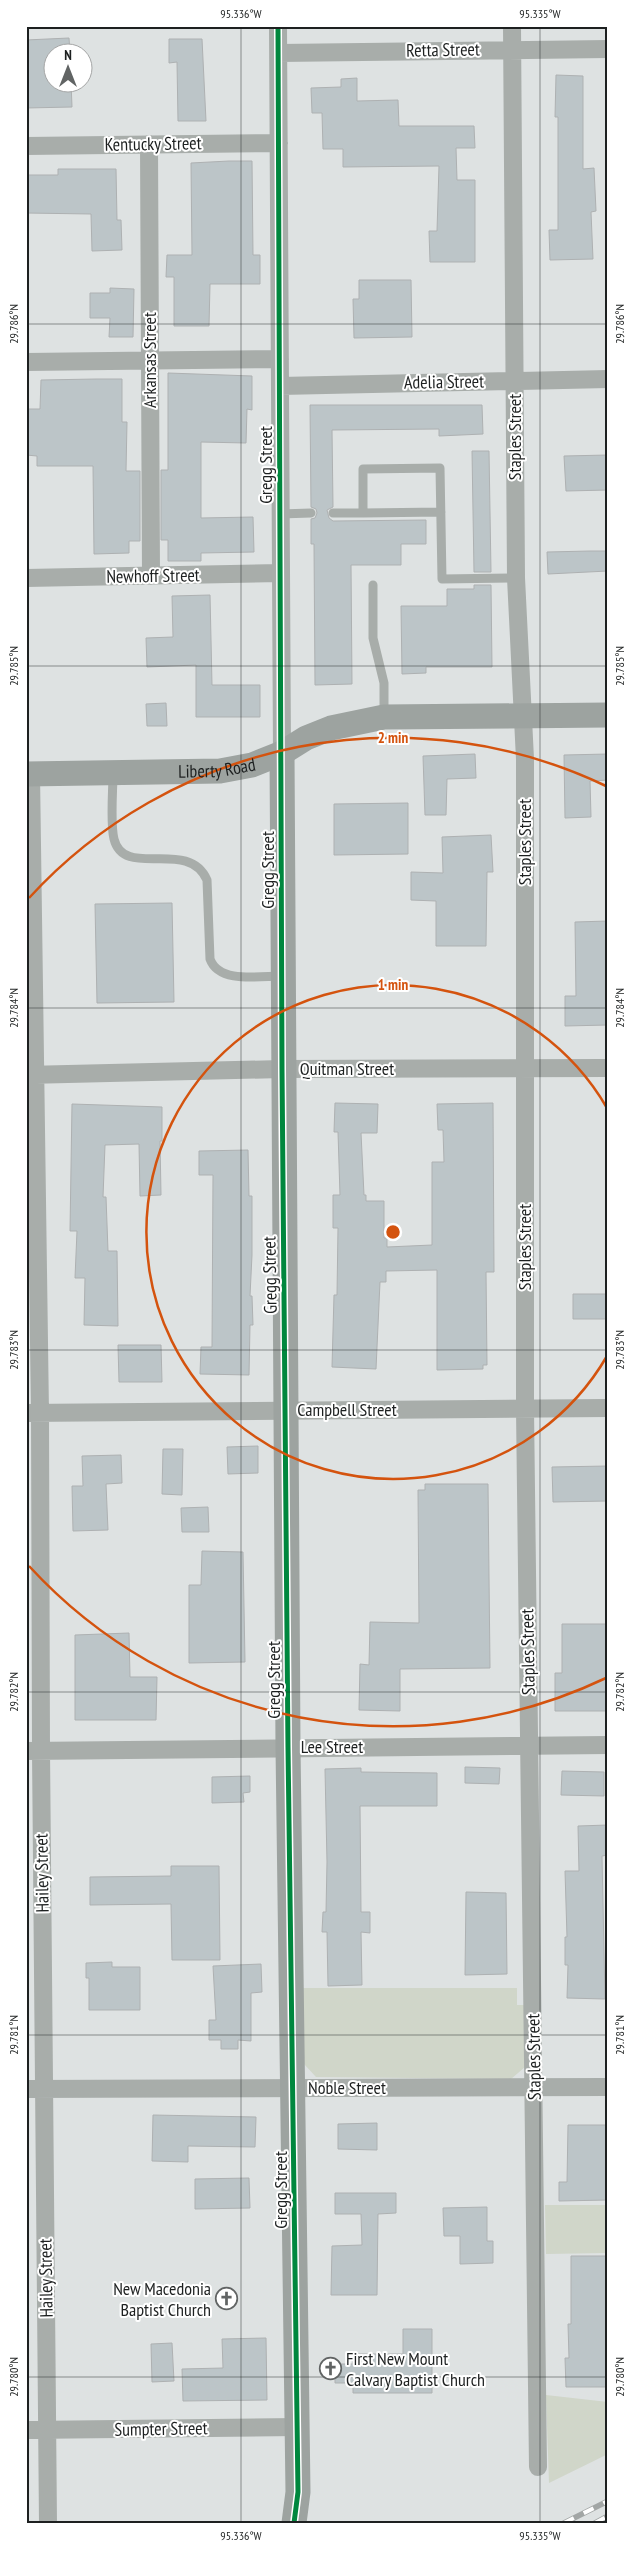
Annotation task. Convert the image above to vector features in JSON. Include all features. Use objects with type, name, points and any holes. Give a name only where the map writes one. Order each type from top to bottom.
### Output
[{"type":"street","name":"Gregg Street","points":[[278,26],[282,1069],[288,1747],[298,2492],[294,2523]]},
{"type":"street","name":"Staples Street","points":[[512,26],[516,578],[521,684],[525,717],[525,1409],[535,2088],[538,2467]]},
{"type":"street","name":"Retta Street","points":[[279,53],[608,49]]},
{"type":"street","name":"Kentucky Street","points":[[26,146],[279,143]]},
{"type":"street","name":"Arkansas Street","points":[[149,144],[151,576]]},
{"type":"street","points":[[26,362],[280,359]]},
{"type":"street","name":"Adelia Street","points":[[280,386],[608,379]]},
{"type":"street","name":"Newhoff Street","points":[[26,578],[280,573]]},
{"type":"street","name":"Liberty Road","points":[[29,774],[220,771],[252,765],[282,753],[306,738],[331,728],[384,717],[525,717],[608,714]]},
{"type":"street","name":"Hailey Street","points":[[29,774],[33,1751],[44,2089],[48,2523]]},
{"type":"street","name":"Quitman Street","points":[[31,1075],[282,1069],[608,1068]]},
{"type":"street","name":"Campbell Street","points":[[33,1413],[608,1408]]},
{"type":"street","name":"Lee Street","points":[[33,1751],[608,1745]]},
{"type":"street","name":"Noble Street","points":[[26,2089],[608,2087]]},
{"type":"street","name":"Sumpter Street","points":[[26,2430],[297,2427]]},
{"type":"street","name":"Gregg Street","points":[[298,2492],[304,2523]]},
{"type":"lane","points":[[362,513],[362,469],[440,468],[442,579],[516,578]]},
{"type":"lane","points":[[333,513],[441,512]]},
{"type":"lane","points":[[280,514],[311,513]]},
{"type":"lane","points":[[373,585],[373,638],[384,682],[384,717]]},
{"type":"lane","points":[[113,773],[114,838],[118,848],[129,856],[138,858],[184,859],[195,863],[203,871],[207,880],[210,959],[213,967],[221,973],[230,975],[282,976]]},
{"type":"shaded area","points":[[302,1988],[517,1988],[517,2005],[525,2005],[525,2067],[511,2079],[316,2077],[304,2064]]},
{"type":"shaded area","points":[[545,2205],[608,2205],[608,2253],[546,2254]]},
{"type":"shaded area","points":[[546,2395],[608,2402],[608,2454],[549,2483]]},
{"type":"building","points":[[69,38],[69,42],[42,42],[42,92],[71,92],[72,107],[26,108],[26,40]]},
{"type":"building","points":[[169,39],[202,39],[206,121],[178,121],[177,62],[169,63]]},
{"type":"building","points":[[556,75],[583,76],[583,169],[594,168],[596,211],[591,212],[593,259],[550,260],[549,230],[558,230],[558,117],[555,117]]},
{"type":"building","points":[[357,78],[357,101],[398,100],[399,126],[474,126],[475,148],[456,148],[457,180],[475,180],[475,262],[430,262],[429,231],[437,231],[439,166],[343,167],[343,149],[323,149],[322,113],[312,113],[311,88],[341,87],[341,79]]},
{"type":"building","points":[[252,161],[253,255],[260,255],[260,284],[210,284],[209,326],[174,326],[174,277],[166,277],[167,255],[192,255],[191,163]]},
{"type":"building","points":[[58,169],[116,169],[117,220],[121,220],[122,250],[92,251],[91,214],[26,213],[26,175],[58,175]]},
{"type":"building","points":[[359,280],[411,280],[412,337],[354,338],[353,299],[359,299]]},
{"type":"building","points":[[110,288],[134,289],[133,337],[109,337],[110,318],[90,318],[90,293],[110,293]]},
{"type":"building","points":[[168,373],[252,376],[252,410],[247,409],[246,443],[201,442],[201,518],[253,517],[254,552],[201,553],[201,561],[168,561],[168,540],[161,540],[161,470],[168,470]]},
{"type":"building","points":[[122,379],[122,422],[127,422],[126,471],[140,471],[140,541],[129,541],[129,553],[94,554],[93,466],[37,466],[37,456],[26,455],[26,409],[40,409],[41,380]]},
{"type":"building","points":[[310,405],[482,405],[483,434],[439,436],[439,429],[332,430],[333,507],[327,510],[329,518],[333,521],[426,520],[426,544],[401,544],[401,565],[351,565],[352,684],[315,685],[314,544],[311,544],[311,519],[315,518],[317,513],[316,509],[311,507]]},
{"type":"building","points":[[472,451],[489,451],[491,572],[474,572]]},
{"type":"building","points":[[608,455],[608,490],[566,491],[564,456]]},
{"type":"building","points":[[608,551],[608,571],[548,574],[547,552]]},
{"type":"building","points":[[474,585],[491,585],[492,667],[426,667],[426,673],[402,674],[401,606],[447,606],[447,589],[474,589]]},
{"type":"building","points":[[210,595],[212,685],[260,685],[260,717],[196,717],[196,665],[147,667],[146,638],[173,637],[172,596]]},
{"type":"building","points":[[166,703],[167,726],[147,726],[146,704]]},
{"type":"building","points":[[475,754],[476,778],[447,779],[446,815],[425,815],[423,756]]},
{"type":"building","points":[[608,754],[608,780],[590,781],[591,817],[565,818],[564,755]]},
{"type":"building","points":[[408,803],[408,854],[334,855],[334,804]]},
{"type":"building","points":[[491,835],[493,872],[487,872],[486,946],[436,946],[436,901],[411,900],[411,872],[443,873],[442,837]]},
{"type":"building","points":[[172,903],[174,1002],[97,1003],[95,904]]},
{"type":"building","points":[[608,921],[608,1025],[565,1026],[565,996],[576,996],[575,922]]},
{"type":"building","points":[[335,1103],[378,1104],[377,1133],[361,1133],[364,1195],[366,1195],[366,1201],[384,1201],[384,1238],[387,1238],[387,1247],[432,1245],[432,1162],[444,1162],[443,1130],[438,1130],[437,1104],[493,1103],[494,1272],[486,1272],[487,1365],[483,1365],[483,1369],[437,1370],[437,1270],[386,1271],[386,1282],[380,1282],[376,1369],[332,1367],[334,1295],[337,1295],[338,1228],[333,1228],[333,1195],[340,1195],[338,1132],[334,1132]]},
{"type":"building","points":[[72,1104],[162,1107],[162,1141],[160,1141],[161,1195],[140,1196],[139,1144],[105,1145],[103,1197],[106,1197],[108,1251],[117,1251],[118,1326],[84,1325],[85,1278],[75,1278],[77,1231],[70,1231]]},
{"type":"building","points":[[248,1150],[249,1196],[252,1196],[250,1296],[252,1296],[253,1325],[250,1325],[249,1375],[200,1374],[201,1347],[212,1347],[213,1175],[199,1175],[199,1151]]},
{"type":"building","points":[[573,1294],[608,1294],[608,1319],[573,1319]]},
{"type":"building","points":[[118,1345],[161,1345],[162,1382],[119,1382]]},
{"type":"building","points":[[258,1446],[258,1473],[228,1474],[227,1447]]},
{"type":"building","points":[[163,1449],[183,1449],[182,1495],[162,1494]]},
{"type":"building","points":[[121,1455],[122,1483],[106,1484],[108,1530],[73,1531],[72,1486],[83,1486],[82,1456]]},
{"type":"building","points":[[608,1466],[608,1501],[553,1502],[552,1467]]},
{"type":"building","points":[[425,1484],[488,1484],[490,1668],[400,1669],[400,1711],[359,1710],[360,1664],[369,1665],[370,1622],[419,1623],[418,1490],[425,1490]]},
{"type":"building","points":[[208,1507],[209,1532],[182,1532],[181,1508]]},
{"type":"building","points":[[202,1551],[243,1552],[245,1662],[189,1663],[189,1585],[201,1585]]},
{"type":"building","points":[[562,1624],[606,1624],[608,1711],[555,1711],[555,1673],[562,1673]]},
{"type":"building","points":[[129,1633],[130,1677],[157,1677],[156,1720],[75,1720],[75,1635]]},
{"type":"building","points":[[465,1767],[500,1768],[499,1784],[465,1783]]},
{"type":"building","points":[[361,1768],[361,1772],[437,1773],[437,1806],[360,1806],[361,1912],[370,1912],[370,1933],[361,1932],[362,1985],[328,1986],[327,1932],[322,1932],[323,1912],[326,1912],[327,1862],[325,1769]]},
{"type":"building","points":[[562,1771],[604,1772],[604,1796],[561,1795]]},
{"type":"building","points":[[250,1776],[250,1792],[243,1793],[244,1802],[212,1803],[212,1777]]},
{"type":"building","points":[[608,1825],[608,1855],[602,1856],[605,1999],[567,1998],[568,1965],[565,1965],[565,1937],[567,1937],[565,1871],[579,1871],[578,1826]]},
{"type":"building","points":[[171,1866],[219,1866],[220,1960],[172,1960],[171,1904],[90,1905],[90,1877],[171,1876]]},
{"type":"building","points":[[466,1892],[506,1893],[507,1974],[465,1975]]},
{"type":"building","points":[[112,1962],[112,1967],[140,1967],[140,2010],[89,2010],[89,1978],[86,1978],[86,1963]]},
{"type":"building","points":[[261,1964],[262,1992],[251,1993],[251,2041],[238,2040],[238,2049],[221,2049],[221,2040],[209,2040],[209,2020],[216,2020],[213,1966]]},
{"type":"building","points":[[153,2115],[256,2117],[255,2147],[188,2146],[188,2162],[152,2161]]},
{"type":"building","points":[[377,2123],[377,2150],[338,2149],[338,2124]]},
{"type":"building","points":[[568,2125],[608,2125],[608,2200],[559,2201],[559,2182],[567,2182]]},
{"type":"building","points":[[249,2178],[250,2208],[195,2209],[195,2179]]},
{"type":"building","points":[[335,2193],[396,2193],[396,2213],[378,2214],[377,2295],[331,2295],[332,2246],[362,2245],[361,2214],[335,2214]]},
{"type":"building","points":[[487,2207],[487,2241],[493,2241],[493,2263],[460,2264],[460,2236],[444,2236],[443,2208]]},
{"type":"building","points":[[571,2256],[608,2256],[608,2387],[566,2387],[565,2358],[569,2358],[568,2324],[571,2324]]},
{"type":"building","points":[[403,2329],[432,2329],[432,2393],[353,2393],[353,2383],[335,2383],[335,2364],[353,2364],[353,2354],[403,2354]]},
{"type":"building","points":[[266,2338],[267,2400],[183,2401],[182,2369],[223,2368],[222,2339]]},
{"type":"building","points":[[172,2343],[174,2381],[152,2382],[151,2344]]},
{"type":"railway","points":[[564,2523],[608,2501]]},
{"type":"railway","points":[[595,2523],[608,2516]]},
{"type":"cycle path","points":[[278,26],[282,1069],[288,1747],[298,2492],[294,2523]]},
{"type":"place","name":"New Macedonia Baptist Church","points":[[227,2299]]},
{"type":"place","name":"First New Mount Calvary Baptist Church","points":[[330,2369]]}]
